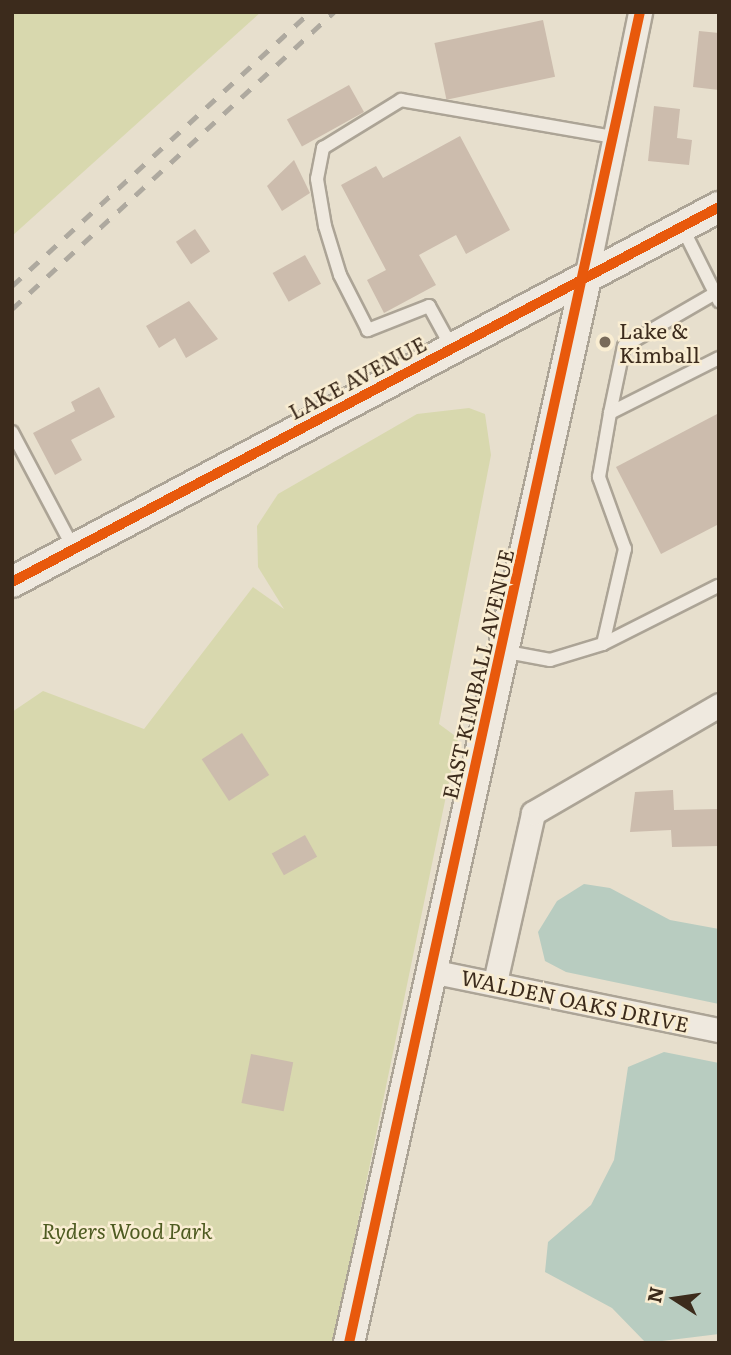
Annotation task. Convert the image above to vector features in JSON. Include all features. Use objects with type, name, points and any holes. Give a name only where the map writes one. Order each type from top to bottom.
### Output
[{"type":"street","name":"EAST KIMBALL AVENUE","points":[[349,1343],[586,278],[640,12]]},
{"type":"street","name":"LAKE AVENUE","points":[[12,582],[719,206]]},
{"type":"street","points":[[495,982],[533,813],[719,705]]},
{"type":"street","name":"WALDEN OAKS DRIVE","points":[[431,971],[719,1030]]},
{"type":"lane","points":[[452,348],[429,306],[368,330],[340,275],[325,226],[317,178],[323,148],[401,100],[614,137]]},
{"type":"lane","points":[[603,644],[625,549],[599,477],[624,346],[717,295],[682,226]]},
{"type":"lane","points":[[610,413],[719,358]]},
{"type":"lane","points":[[12,432],[74,549]]},
{"type":"lane","points":[[502,651],[550,660],[603,644],[718,586]]},
{"type":"green space","points":[[12,12],[261,12],[12,236]]},
{"type":"green space","name":"Ryders Wood Park","points":[[469,408],[485,414],[491,455],[439,724],[458,738],[333,1343],[12,1343],[12,712],[43,691],[144,729],[253,587],[284,609],[258,567],[257,526],[278,494],[417,414]]},
{"type":"shaded area","points":[[584,884],[610,888],[670,920],[719,929],[719,1004],[566,972],[545,961],[538,932],[557,901]]},
{"type":"shaded area","points":[[664,1052],[719,1063],[719,1334],[646,1343],[612,1308],[545,1272],[548,1242],[591,1205],[614,1160],[628,1067]]},
{"type":"building","points":[[543,20],[555,77],[446,100],[434,43]]},
{"type":"building","points":[[699,31],[719,33],[719,90],[693,87]]},
{"type":"building","points":[[349,85],[364,112],[302,147],[287,119]]},
{"type":"building","points":[[654,106],[680,109],[677,138],[692,140],[689,165],[648,161]]},
{"type":"building","points":[[460,136],[510,230],[466,254],[456,235],[419,255],[436,285],[384,313],[367,280],[386,270],[341,185],[376,166],[383,178]]},
{"type":"building","points":[[294,160],[310,193],[282,211],[267,186]]},
{"type":"building","points":[[195,229],[210,251],[191,264],[176,242]]},
{"type":"building","points":[[305,255],[321,284],[289,302],[273,273]]},
{"type":"building","points":[[189,301],[218,339],[186,358],[175,338],[159,348],[146,326]]},
{"type":"building","points":[[99,387],[115,417],[71,440],[82,460],[55,475],[33,433],[75,411],[71,402]]},
{"type":"building","points":[[719,413],[719,524],[661,554],[616,467]]},
{"type":"building","points":[[242,733],[269,775],[229,801],[202,759]]},
{"type":"building","points":[[673,790],[674,810],[718,809],[719,846],[672,847],[671,830],[630,832],[635,792]]},
{"type":"building","points":[[305,835],[317,857],[284,875],[272,853]]},
{"type":"building","points":[[251,1054],[293,1062],[284,1111],[241,1103]]},
{"type":"railway","points":[[12,286],[310,12]]},
{"type":"railway","points":[[12,309],[334,12]]},
{"type":"cycle path","points":[[349,1343],[640,12]]},
{"type":"cycle path","points":[[12,582],[719,207]]},
{"type":"place","name":"Lake & Kimball","points":[[605,342]]}]
